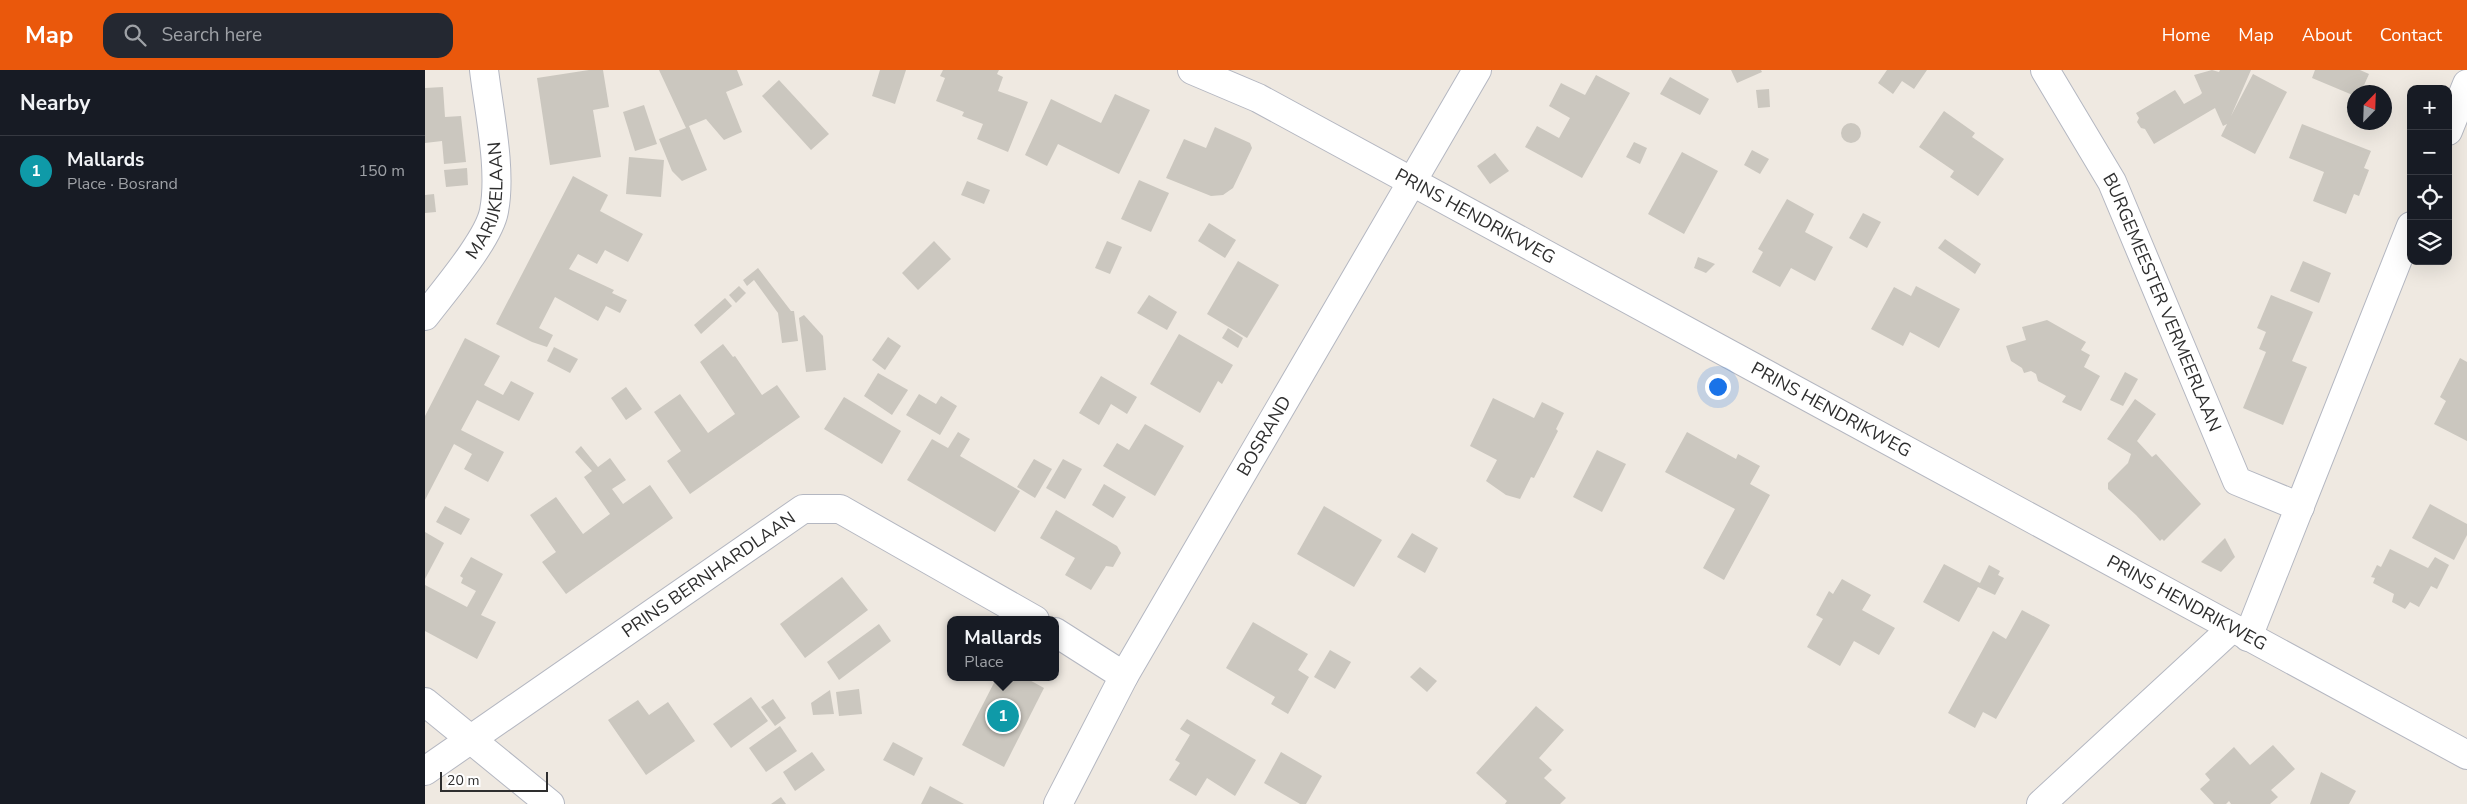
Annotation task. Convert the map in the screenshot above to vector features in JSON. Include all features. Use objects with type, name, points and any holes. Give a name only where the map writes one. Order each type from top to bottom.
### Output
[{"type":"street","name":"MARIJKELAAN","points":[[425,316],[480,241],[494,212],[497,178],[484,70]]},
{"type":"street","name":"PRINS HENDRIKWEG","points":[[1192,70],[1258,98],[2467,755]]},
{"type":"street","name":"BOSRAND","points":[[1058,804],[1124,676],[1477,70]]},
{"type":"street","name":"BURGEMEESTER VERMEERLAAN","points":[[2045,70],[2112,182],[2237,481],[2300,507]]},
{"type":"street","points":[[2448,130],[2467,84]]},
{"type":"street","points":[[2041,804],[2240,632],[2300,507],[2407,236]]},
{"type":"street","name":"PRINS BERNHARDLAAN","points":[[425,772],[803,509],[840,509],[1028,616]]},
{"type":"street","points":[[1059,635],[1124,676]]},
{"type":"street","points":[[425,702],[550,804]]},
{"type":"building","points":[[589,70],[603,70],[609,107],[593,110],[601,157],[550,165],[537,78]]},
{"type":"building","points":[[659,70],[737,70],[743,85],[726,92],[742,132],[724,140],[706,119],[689,126],[707,170],[682,181],[672,171],[659,139],[686,128]]},
{"type":"building","points":[[880,70],[906,70],[895,104],[872,96]]},
{"type":"building","points":[[943,70],[999,70],[997,74],[1003,77],[998,91],[1028,102],[1008,152],[977,139],[983,124],[962,116],[964,112],[936,101],[945,78],[940,76]]},
{"type":"building","points":[[1731,70],[1761,70],[1762,72],[1737,83]]},
{"type":"building","points":[[1887,70],[1927,70],[1914,89],[1902,81],[1893,94],[1878,83]]},
{"type":"building","points":[[2212,70],[2219,72],[2220,70],[2251,70],[2231,116],[2253,74],[2287,92],[2255,154],[2221,136],[2227,124],[2223,126],[2215,108],[2154,144],[2145,129],[2141,128],[2137,122],[2139,118],[2136,113],[2175,90],[2184,104],[2200,95],[2202,93],[2194,75]]},
{"type":"building","points":[[2315,70],[2360,70],[2369,74],[2364,85],[2347,85],[2347,93],[2312,78]]},
{"type":"building","points":[[1596,75],[1630,93],[1582,178],[1525,147],[1537,126],[1559,138],[1570,118],[1549,106],[1561,83],[1585,95]]},
{"type":"building","points":[[1670,77],[1709,99],[1700,115],[1660,94]]},
{"type":"building","points":[[779,80],[829,134],[811,150],[762,96]]},
{"type":"building","points":[[443,87],[445,117],[461,116],[466,162],[444,164],[442,141],[425,143],[425,88]]},
{"type":"building","points":[[1769,89],[1770,107],[1758,108],[1756,90]]},
{"type":"building","points":[[1115,94],[1150,110],[1119,174],[1058,144],[1047,166],[1025,155],[1051,99],[1101,123]]},
{"type":"building","points":[[644,105],[657,144],[635,151],[623,112]]},
{"type":"building","points":[[1944,111],[1975,133],[1972,137],[2004,159],[1978,196],[1950,177],[1954,171],[1919,147]]},
{"type":"building","points":[[1851,123],[1858,126],[1861,133],[1858,140],[1851,143],[1844,140],[1841,133],[1844,126]]},
{"type":"building","points":[[2302,124],[2371,151],[2364,168],[2369,170],[2359,196],[2354,194],[2346,214],[2313,201],[2324,172],[2289,158]]},
{"type":"building","points":[[1215,127],[1250,143],[1252,148],[1233,188],[1223,195],[1211,196],[1166,178],[1184,139],[1206,148]]},
{"type":"building","points":[[1634,142],[1647,148],[1640,164],[1626,157]]},
{"type":"building","points":[[1752,150],[1769,159],[1760,174],[1744,165]]},
{"type":"building","points":[[1682,152],[1718,171],[1684,234],[1648,214]]},
{"type":"building","points":[[1495,153],[1509,171],[1490,184],[1477,166]]},
{"type":"building","points":[[629,157],[664,160],[661,197],[626,194]]},
{"type":"building","points":[[467,168],[468,185],[446,187],[444,170]]},
{"type":"building","points":[[573,176],[608,195],[600,211],[643,234],[628,262],[605,250],[597,264],[578,254],[569,269],[614,290],[612,293],[627,300],[620,313],[606,306],[598,321],[555,297],[539,328],[553,335],[547,347],[532,342],[496,324]]},
{"type":"building","points":[[1139,180],[1169,193],[1151,232],[1121,219]]},
{"type":"building","points":[[967,181],[990,190],[984,204],[961,195]]},
{"type":"building","points":[[434,194],[436,212],[425,213],[425,195]]},
{"type":"building","points":[[1787,199],[1814,214],[1805,232],[1833,247],[1815,281],[1791,268],[1780,287],[1752,272],[1763,252],[1758,249]]},
{"type":"building","points":[[1863,213],[1881,222],[1867,248],[1849,238]]},
{"type":"building","points":[[1209,223],[1236,240],[1225,258],[1198,241]]},
{"type":"building","points":[[1945,239],[1981,264],[1975,274],[1938,248]]},
{"type":"building","points":[[934,241],[951,259],[918,290],[902,273]]},
{"type":"building","points":[[1107,241],[1122,247],[1110,274],[1095,268]]},
{"type":"building","points":[[1698,257],[1715,264],[1706,273],[1694,268]]},
{"type":"building","points":[[1238,261],[1279,285],[1247,338],[1207,314]]},
{"type":"building","points":[[2303,261],[2331,273],[2319,303],[2290,291]]},
{"type":"building","points":[[758,268],[791,311],[794,311],[798,341],[782,343],[778,313],[754,280],[747,286],[743,280]]},
{"type":"building","points":[[739,286],[746,293],[736,303],[729,295]]},
{"type":"building","points":[[1916,286],[1960,309],[1939,348],[1910,332],[1903,346],[1871,329],[1894,287],[1911,296]]},
{"type":"building","points":[[1149,295],[1177,312],[1167,330],[1137,313]]},
{"type":"building","points":[[2271,295],[2313,312],[2292,361],[2307,367],[2283,425],[2243,408],[2266,352],[2259,349],[2266,332],[2257,328]]},
{"type":"building","points":[[725,298],[732,306],[701,334],[694,325]]},
{"type":"building","points":[[804,315],[823,336],[826,370],[806,372],[799,318]]},
{"type":"building","points":[[2047,320],[2086,342],[2081,350],[2090,355],[2084,367],[2100,376],[2081,411],[2062,402],[2066,396],[2038,381],[2036,374],[2031,371],[2024,373],[2022,368],[2011,361],[2006,346],[2026,340],[2022,327]]},
{"type":"building","points":[[1228,328],[1243,338],[1238,348],[1222,338]]},
{"type":"building","points":[[1179,334],[1233,365],[1222,384],[1218,381],[1200,413],[1150,384]]},
{"type":"building","points":[[888,337],[901,346],[885,370],[872,360]]},
{"type":"building","points":[[465,338],[500,356],[484,385],[503,395],[511,381],[534,393],[519,421],[477,400],[461,430],[504,452],[488,482],[464,469],[472,454],[454,444],[425,500],[425,416]]},
{"type":"building","points":[[723,344],[733,357],[735,356],[762,395],[777,385],[800,417],[690,494],[667,461],[681,451],[654,412],[680,394],[708,433],[735,414],[700,362]]},
{"type":"building","points":[[554,347],[578,359],[570,373],[547,361]]},
{"type":"building","points":[[2460,358],[2467,362],[2467,441],[2434,424],[2446,401],[2440,397]]},
{"type":"building","points":[[2125,372],[2138,379],[2123,406],[2110,400]]},
{"type":"building","points":[[878,373],[908,390],[892,415],[864,396]]},
{"type":"building","points":[[1101,376],[1137,397],[1127,414],[1111,404],[1099,425],[1079,413]]},
{"type":"building","points":[[626,387],[642,409],[626,420],[611,398]]},
{"type":"building","points":[[919,394],[936,404],[941,396],[957,406],[940,435],[906,415]]},
{"type":"building","points":[[844,397],[901,431],[882,464],[824,429]]},
{"type":"building","points":[[1493,398],[1534,418],[1542,402],[1564,413],[1556,429],[1558,431],[1534,478],[1531,477],[1520,499],[1506,495],[1486,481],[1497,460],[1470,446]]},
{"type":"building","points":[[2135,399],[2156,414],[2137,441],[2152,457],[2156,454],[2201,504],[2164,541],[2162,539],[2160,541],[2108,489],[2108,483],[2128,463],[2131,454],[2107,439]]},
{"type":"building","points":[[1145,424],[1184,446],[1155,496],[1103,466],[1117,443],[1129,450]]},
{"type":"building","points":[[958,432],[970,439],[960,456],[1020,491],[995,532],[907,480],[932,439],[948,448]]},
{"type":"building","points":[[1687,432],[1736,459],[1738,454],[1760,466],[1750,484],[1770,495],[1724,580],[1703,568],[1735,509],[1665,472]]},
{"type":"building","points":[[581,446],[598,467],[610,458],[626,480],[612,489],[623,504],[650,485],[673,518],[566,594],[542,562],[556,552],[530,515],[556,497],[583,534],[610,514],[584,477],[592,471],[575,452]]},
{"type":"building","points":[[1597,450],[1626,464],[1602,512],[1573,497]]},
{"type":"building","points":[[1034,459],[1052,469],[1035,498],[1017,487]]},
{"type":"building","points":[[1063,459],[1082,469],[1065,499],[1046,488]]},
{"type":"building","points":[[1104,484],[1126,497],[1113,518],[1092,505]]},
{"type":"building","points":[[2430,504],[2467,524],[2467,535],[2454,560],[2412,538]]},
{"type":"building","points":[[445,506],[470,519],[461,535],[436,522]]},
{"type":"building","points":[[1324,506],[1382,540],[1354,587],[1297,554]]},
{"type":"building","points":[[1056,510],[1117,546],[1121,553],[1113,567],[1106,566],[1091,590],[1065,575],[1075,558],[1040,538]]},
{"type":"building","points":[[425,532],[444,543],[425,579]]},
{"type":"building","points":[[1412,533],[1438,548],[1425,573],[1397,557]]},
{"type":"building","points":[[2225,538],[2235,557],[2221,572],[2201,562]]},
{"type":"building","points":[[2390,549],[2428,568],[2435,557],[2449,565],[2437,589],[2431,586],[2419,607],[2410,602],[2405,609],[2392,602],[2394,594],[2373,583],[2375,578],[2371,577],[2377,565],[2381,567]]},
{"type":"building","points":[[471,557],[503,574],[481,615],[496,622],[477,659],[425,631],[425,585],[467,607],[476,591],[461,583],[463,578],[460,576]]},
{"type":"building","points":[[1944,564],[1980,583],[1989,565],[2000,571],[1998,575],[2004,578],[1995,595],[1978,587],[1959,622],[1923,602]]},
{"type":"building","points":[[842,577],[868,610],[805,658],[780,624]]},
{"type":"building","points":[[1842,579],[1871,595],[1862,610],[1895,628],[1879,655],[1854,641],[1840,666],[1807,647],[1823,619],[1816,615],[1829,591],[1833,594]]},
{"type":"building","points":[[2022,610],[2050,625],[1996,719],[1983,712],[1975,728],[1948,713],[1993,631],[2006,639]]},
{"type":"building","points":[[1253,622],[1308,654],[1298,670],[1309,677],[1288,714],[1271,704],[1275,697],[1226,668]]},
{"type":"building","points":[[879,624],[891,641],[839,680],[827,662]]},
{"type":"building","points":[[1330,650],[1351,662],[1335,689],[1314,677]]},
{"type":"building","points":[[1420,667],[1437,681],[1427,692],[1410,677]]},
{"type":"building","points":[[995,681],[1031,681],[1044,688],[1004,767],[962,745]]},
{"type":"building","points":[[859,689],[862,714],[839,716],[836,692]]},
{"type":"building","points":[[830,690],[834,714],[813,715],[811,703]]},
{"type":"building","points":[[751,697],[768,721],[731,748],[713,724]]},
{"type":"building","points":[[773,699],[786,718],[775,726],[761,707]]},
{"type":"building","points":[[638,700],[649,715],[668,702],[695,741],[646,775],[608,720]]},
{"type":"building","points":[[1536,706],[1564,730],[1539,758],[1552,770],[1544,778],[1566,798],[1560,804],[1505,804],[1507,801],[1476,773]]},
{"type":"building","points":[[1187,719],[1256,760],[1235,796],[1207,778],[1196,796],[1169,780],[1180,763],[1175,760],[1190,735],[1180,729]]},
{"type":"building","points":[[780,726],[797,751],[766,772],[749,748]]},
{"type":"building","points":[[893,742],[923,758],[914,776],[883,760]]},
{"type":"building","points":[[2273,745],[2295,769],[2271,790],[2278,797],[2270,804],[2231,804],[2229,801],[2226,804],[2214,804],[2200,789],[2210,780],[2205,774],[2234,747],[2250,765]]},
{"type":"building","points":[[812,752],[825,770],[795,791],[783,772]]},
{"type":"building","points":[[1281,752],[1322,776],[1306,804],[1300,804],[1264,783]]},
{"type":"building","points":[[2321,772],[2356,791],[2349,804],[2310,804]]},
{"type":"building","points":[[930,786],[964,804],[921,804]]},
{"type":"building","points":[[781,797],[786,804],[771,804]]},
{"type":"place","name":"Mallards","points":[[1003,716]]}]
